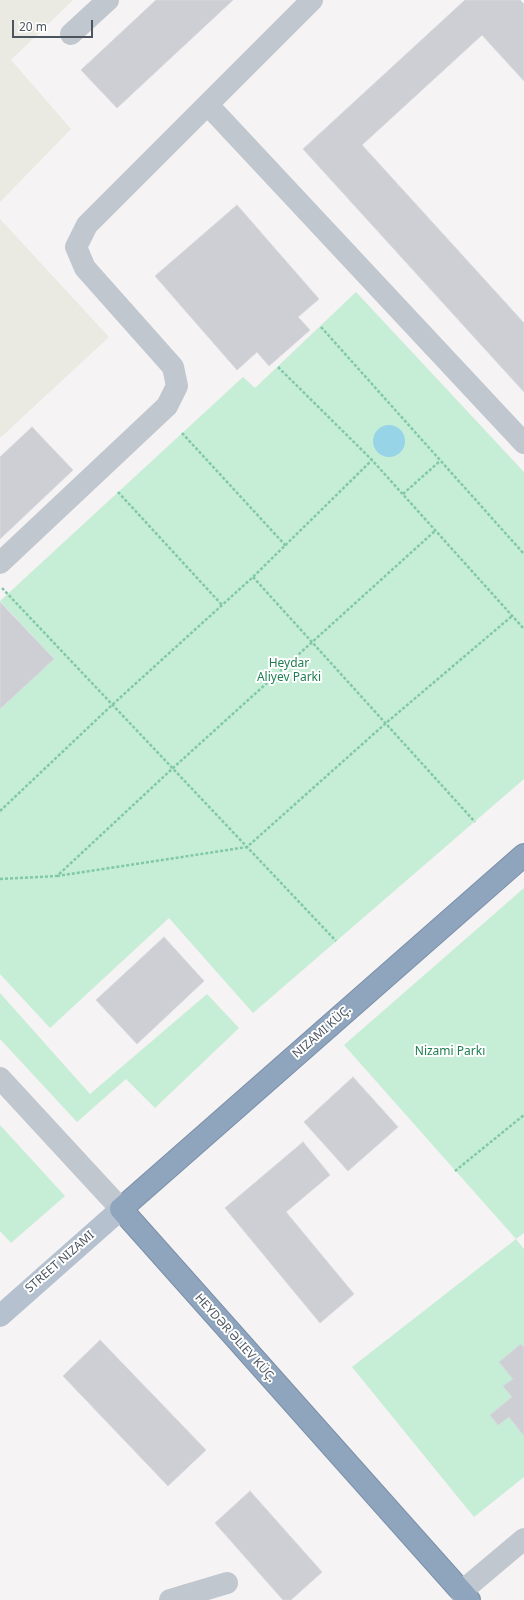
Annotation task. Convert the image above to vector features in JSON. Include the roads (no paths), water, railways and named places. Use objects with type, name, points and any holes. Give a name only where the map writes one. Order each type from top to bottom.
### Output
[{"type":"highway","name":"NIZAMI KÜÇ.","points":[[121,1209],[524,855]]},
{"type":"highway","name":"HEYDƏR ƏLIEV KÜÇ.","points":[[121,1209],[465,1596]]},
{"type":"main road","name":"STREET NIZAMI","points":[[0,1316],[121,1209]]},
{"type":"street","points":[[71,34],[108,0]]},
{"type":"street","points":[[0,563],[167,406],[177,386],[173,367],[85,268],[76,247],[87,225],[312,0]]},
{"type":"street","points":[[208,105],[524,443]]},
{"type":"street","name":"HEYDƏR ƏLIEV KÜÇ.","points":[[0,1078],[121,1209]]},
{"type":"street","points":[[465,1596],[524,1539]]},
{"type":"street","points":[[170,1600],[227,1584]]},
{"type":"water","points":[[386,425],[392,425],[402,432],[405,441],[404,447],[398,454],[392,457],[386,457],[376,450],[373,444],[373,438],[380,428]]},
{"type":"park label","name":"Heydar Aliyev Parki","points":[[289,671]]},
{"type":"park label","name":"Nizami Parkı","points":[[450,1052]]}]
